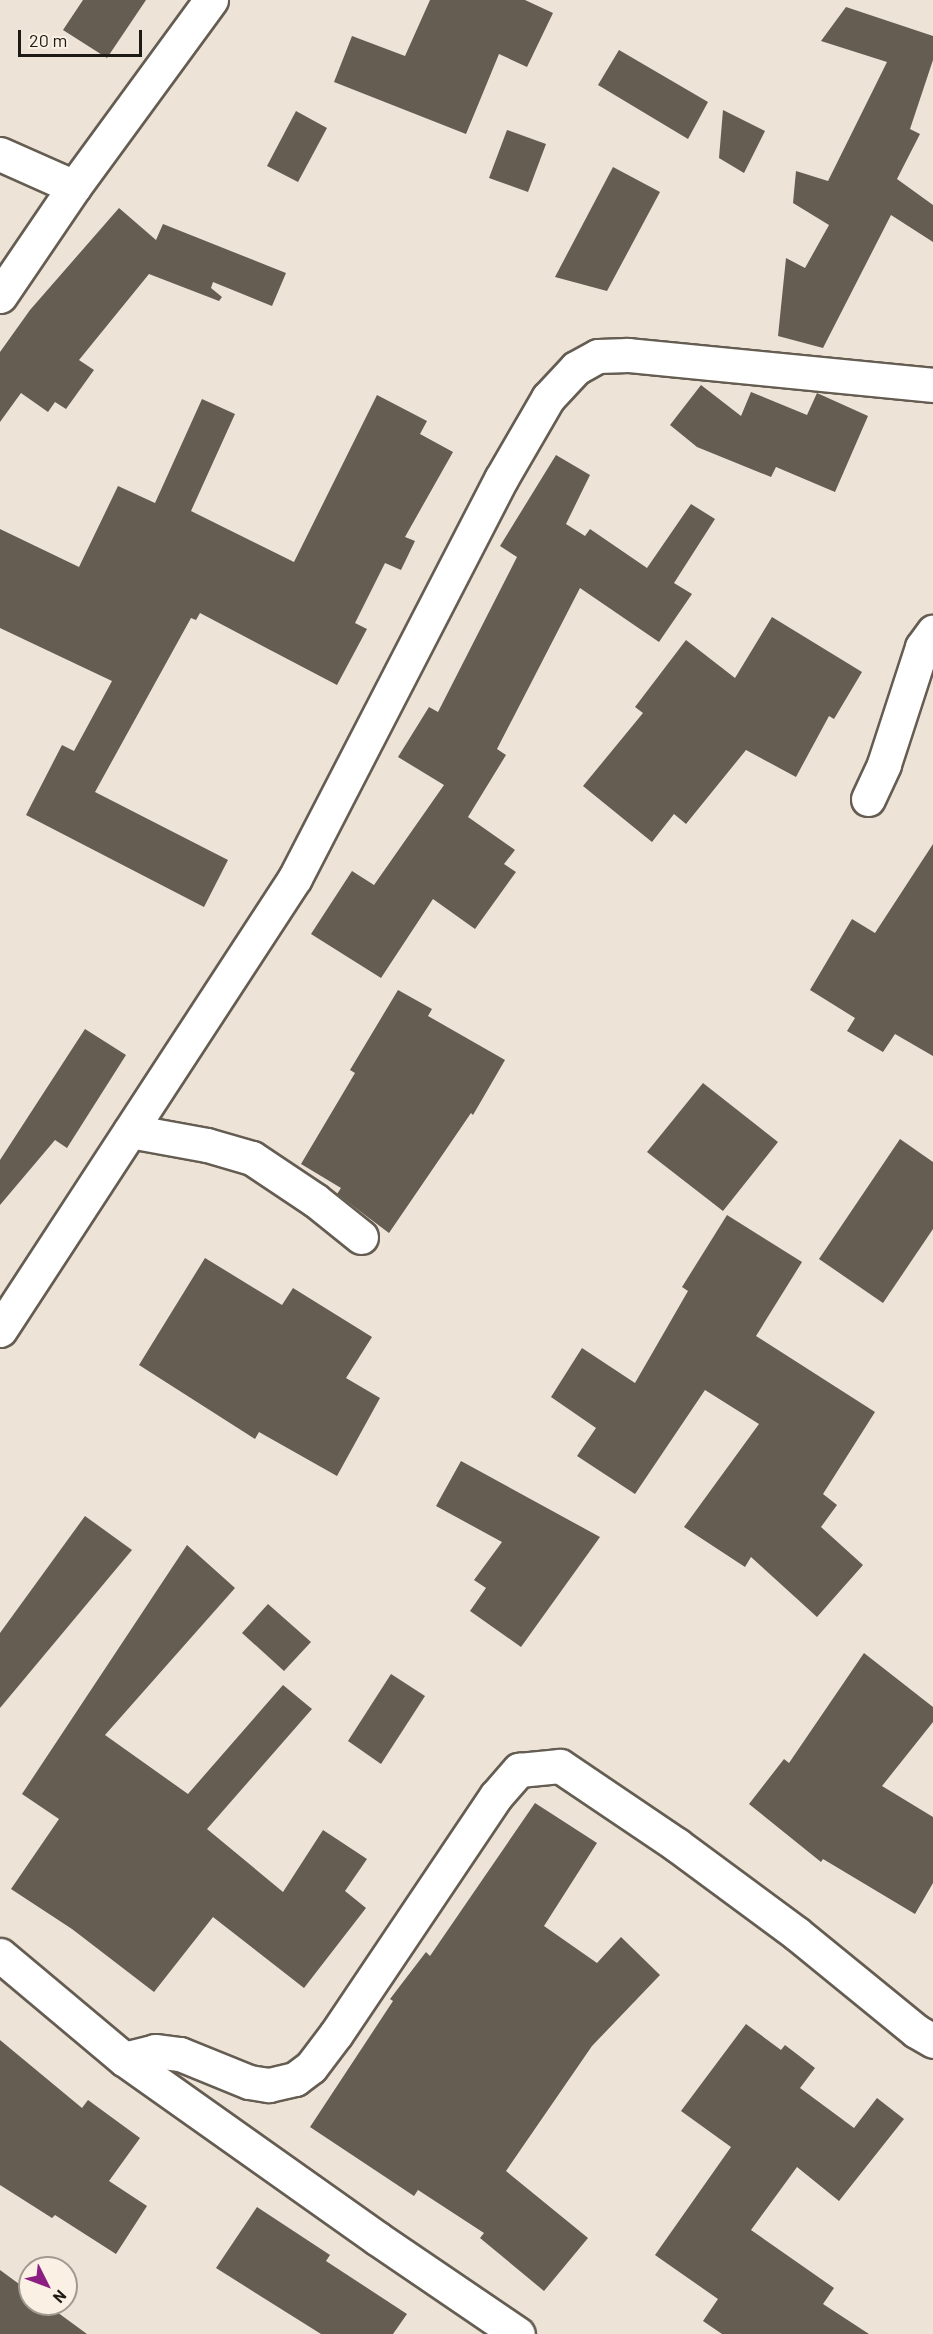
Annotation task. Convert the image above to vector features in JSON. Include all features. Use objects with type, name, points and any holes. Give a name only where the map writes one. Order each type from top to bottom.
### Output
[{"type":"street","points":[[0,296],[74,187],[211,0]]},
{"type":"street","points":[[0,154],[74,187]]},
{"type":"street","points":[[0,1330],[295,878],[501,479],[548,398],[576,368],[598,356],[628,355],[933,385]]},
{"type":"street","points":[[868,799],[884,764],[922,647],[933,632]]},
{"type":"street","points":[[130,1131],[207,1145],[252,1158],[315,1200],[361,1237]]},
{"type":"street","points":[[124,2059],[155,2051],[180,2054],[249,2082],[269,2085],[295,2079],[311,2067],[336,2034],[496,1796],[519,1770],[560,1766],[677,1845],[796,1933],[916,2031],[933,2041]]},
{"type":"street","points":[[0,1955],[124,2059],[378,2239],[518,2334]]},
{"type":"building","points":[[83,0],[146,0],[107,58],[63,30]]},
{"type":"building","points":[[430,0],[525,0],[553,13],[527,67],[499,54],[466,134],[334,82],[352,36],[405,56]]},
{"type":"building","points":[[846,7],[933,36],[933,60],[910,129],[920,134],[897,179],[933,205],[933,242],[891,215],[823,348],[778,336],[786,258],[805,268],[829,225],[793,203],[796,171],[828,181],[887,62],[821,41]]},
{"type":"building","points":[[619,50],[708,102],[688,139],[598,85]]},
{"type":"building","points":[[723,110],[765,131],[744,173],[719,158]]},
{"type":"building","points":[[296,111],[327,128],[298,182],[267,166]]},
{"type":"building","points":[[507,130],[546,144],[528,192],[489,178]]},
{"type":"building","points":[[613,167],[660,192],[607,291],[555,277]]},
{"type":"building","points":[[119,208],[156,240],[163,224],[286,273],[272,306],[213,282],[211,288],[222,297],[219,301],[149,274],[79,360],[94,370],[66,409],[55,402],[48,412],[21,393],[0,422],[0,352],[30,310]]},
{"type":"building","points":[[701,385],[741,416],[751,392],[807,415],[817,393],[868,416],[835,492],[776,467],[771,477],[697,447],[670,425]]},
{"type":"building","points":[[377,395],[427,421],[420,434],[453,452],[405,537],[415,541],[401,570],[385,563],[355,623],[367,629],[337,685],[200,613],[196,620],[191,618],[95,792],[228,860],[204,907],[26,815],[62,745],[74,751],[112,681],[0,628],[0,529],[79,567],[118,486],[155,503],[202,399],[235,414],[191,511],[294,562]]},
{"type":"building","points":[[556,455],[590,475],[566,524],[585,536],[590,529],[647,568],[691,504],[715,519],[674,583],[692,594],[659,642],[580,588],[497,749],[506,755],[468,817],[515,850],[504,864],[516,872],[475,929],[433,899],[381,978],[311,934],[352,871],[374,885],[444,785],[398,757],[429,707],[438,712],[517,557],[500,546]]},
{"type":"building","points":[[772,617],[862,672],[834,719],[829,716],[796,777],[746,750],[686,824],[674,814],[652,842],[583,786],[643,713],[635,707],[686,640],[735,678]]},
{"type":"building","points":[[933,844],[933,1056],[895,1034],[883,1052],[847,1031],[855,1018],[810,990],[852,919],[875,933]]},
{"type":"building","points":[[398,990],[432,1009],[428,1016],[505,1060],[473,1115],[471,1113],[389,1233],[337,1194],[341,1188],[301,1164],[355,1073],[350,1070]]},
{"type":"building","points":[[85,1029],[126,1055],[67,1148],[55,1140],[0,1205],[0,1160]]},
{"type":"building","points":[[703,1083],[778,1142],[723,1211],[647,1152]]},
{"type":"building","points":[[900,1139],[933,1162],[933,1229],[883,1303],[819,1259]]},
{"type":"building","points":[[727,1215],[802,1262],[756,1336],[875,1412],[823,1494],[837,1505],[821,1527],[863,1565],[817,1617],[751,1557],[745,1567],[684,1527],[759,1424],[705,1390],[635,1494],[577,1456],[596,1428],[551,1397],[582,1348],[635,1383],[688,1291],[682,1287]]},
{"type":"building","points":[[205,1258],[282,1305],[293,1288],[372,1337],[346,1378],[380,1398],[337,1476],[259,1432],[255,1439],[139,1365]]},
{"type":"building","points":[[461,1461],[600,1537],[521,1647],[470,1611],[486,1588],[474,1580],[502,1542],[436,1506]]},
{"type":"building","points":[[85,1516],[132,1550],[0,1708],[0,1633]]},
{"type":"building","points":[[187,1545],[235,1588],[105,1735],[188,1794],[283,1685],[312,1709],[207,1829],[283,1892],[323,1830],[367,1859],[345,1891],[366,1908],[304,1988],[213,1917],[154,1992],[72,1929],[11,1889],[59,1819],[22,1794]]},
{"type":"building","points":[[268,1604],[311,1642],[284,1671],[242,1633]]},
{"type":"building","points":[[864,1653],[933,1707],[933,1722],[882,1786],[933,1817],[933,1883],[915,1914],[823,1859],[821,1862],[749,1804],[784,1759],[789,1763]]},
{"type":"building","points":[[391,1674],[425,1696],[381,1764],[348,1741]]},
{"type":"building","points":[[535,1803],[597,1843],[544,1926],[597,1963],[621,1937],[660,1975],[592,2046],[506,2171],[588,2238],[544,2291],[480,2238],[484,2233],[418,2190],[414,2196],[310,2127],[393,2001],[390,1999],[426,1952],[430,1956]]},
{"type":"building","points":[[746,2024],[781,2050],[785,2045],[815,2068],[800,2088],[854,2128],[877,2098],[904,2119],[839,2201],[797,2167],[751,2230],[834,2288],[823,2304],[869,2334],[722,2334],[703,2321],[718,2299],[655,2255],[731,2147],[681,2111]]},
{"type":"building","points":[[0,2040],[82,2108],[88,2100],[140,2138],[109,2181],[147,2206],[116,2254],[55,2215],[52,2218],[0,2185]]},
{"type":"building","points":[[257,2207],[330,2255],[326,2261],[407,2314],[393,2334],[321,2334],[216,2268]]},
{"type":"building","points":[[0,2270],[18,2283],[18,2316],[62,2316],[87,2334],[0,2334]]}]
